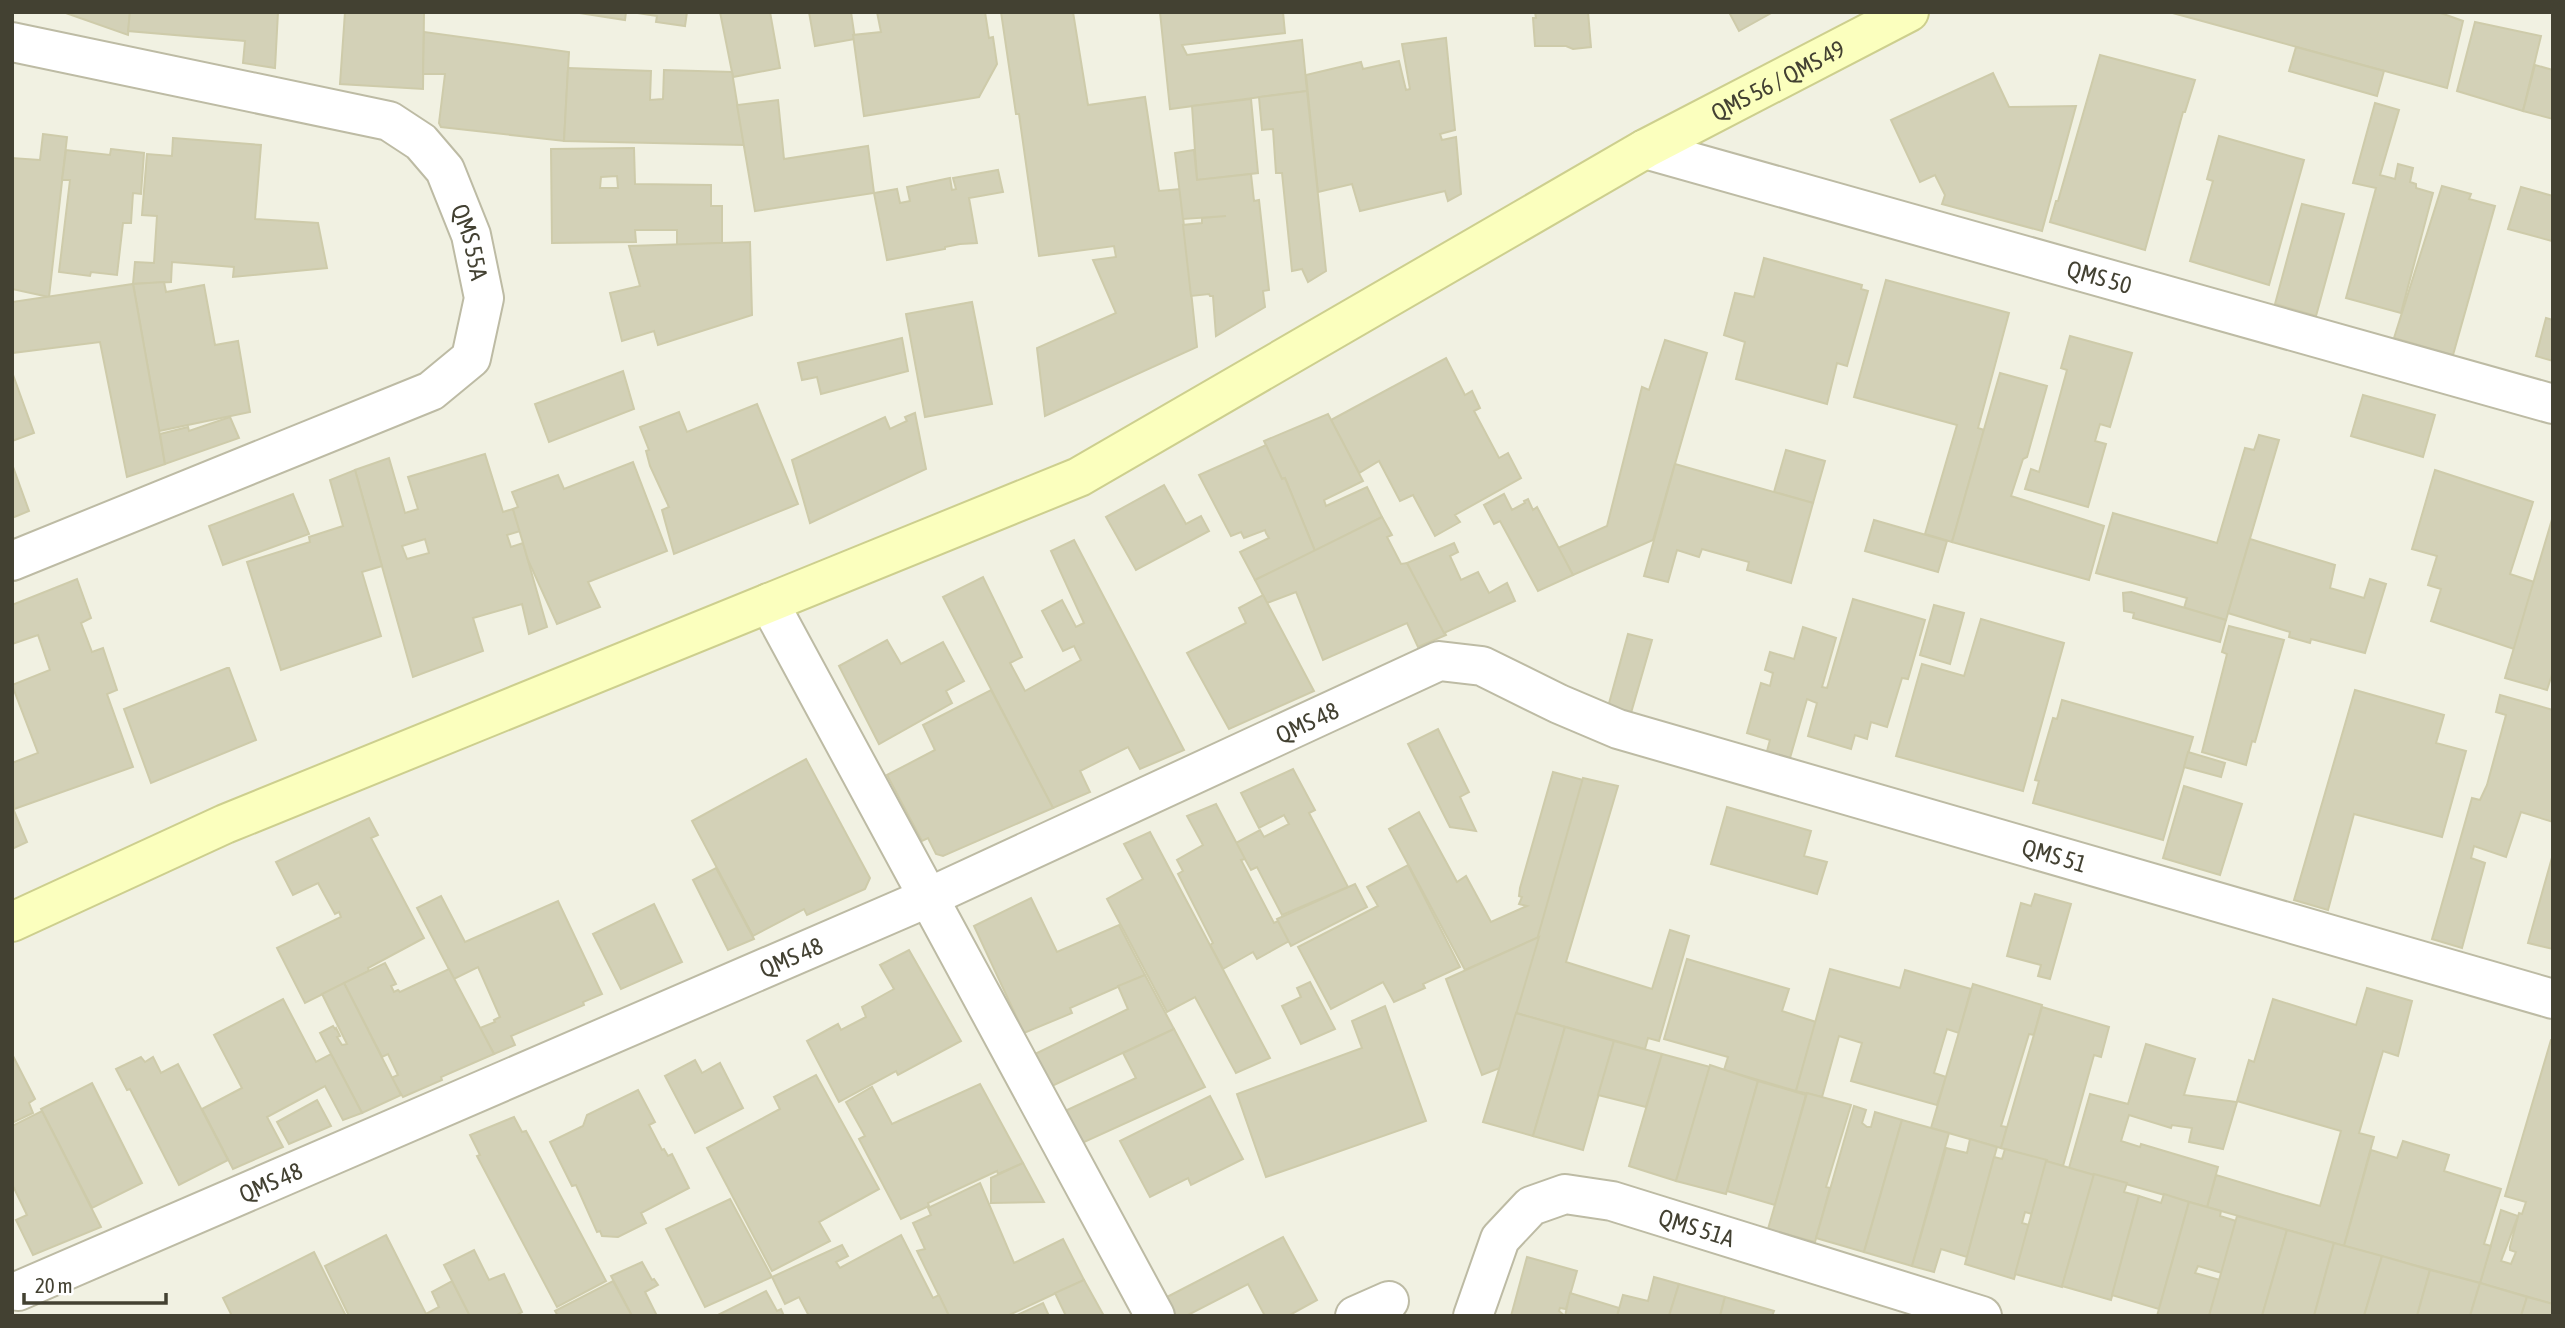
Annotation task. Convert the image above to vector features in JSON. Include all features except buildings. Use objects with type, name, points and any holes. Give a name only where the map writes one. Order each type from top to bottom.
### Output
[{"type":"street","name":"QMS 56 / QMS 49","points":[[12,922],[225,824],[1079,477],[1646,149],[1909,12]]},
{"type":"street","name":"QMS 55A","points":[[12,41],[389,121],[421,142],[445,170],[471,235],[484,298],[471,358],[431,391],[12,561]]},
{"type":"street","name":"QMS 50","points":[[1646,149],[2553,404]]},
{"type":"street","points":[[769,603],[1154,1316]]},
{"type":"street","name":"QMS 48","points":[[18,1292],[927,898],[1439,662],[1482,666],[1559,704]]},
{"type":"street","name":"QMS 51","points":[[1559,704],[1618,729],[2553,999]]},
{"type":"street","name":"QMS 51A","points":[[1473,1316],[1500,1240],[1531,1206],[1565,1194],[1612,1201],[1982,1316]]}]
